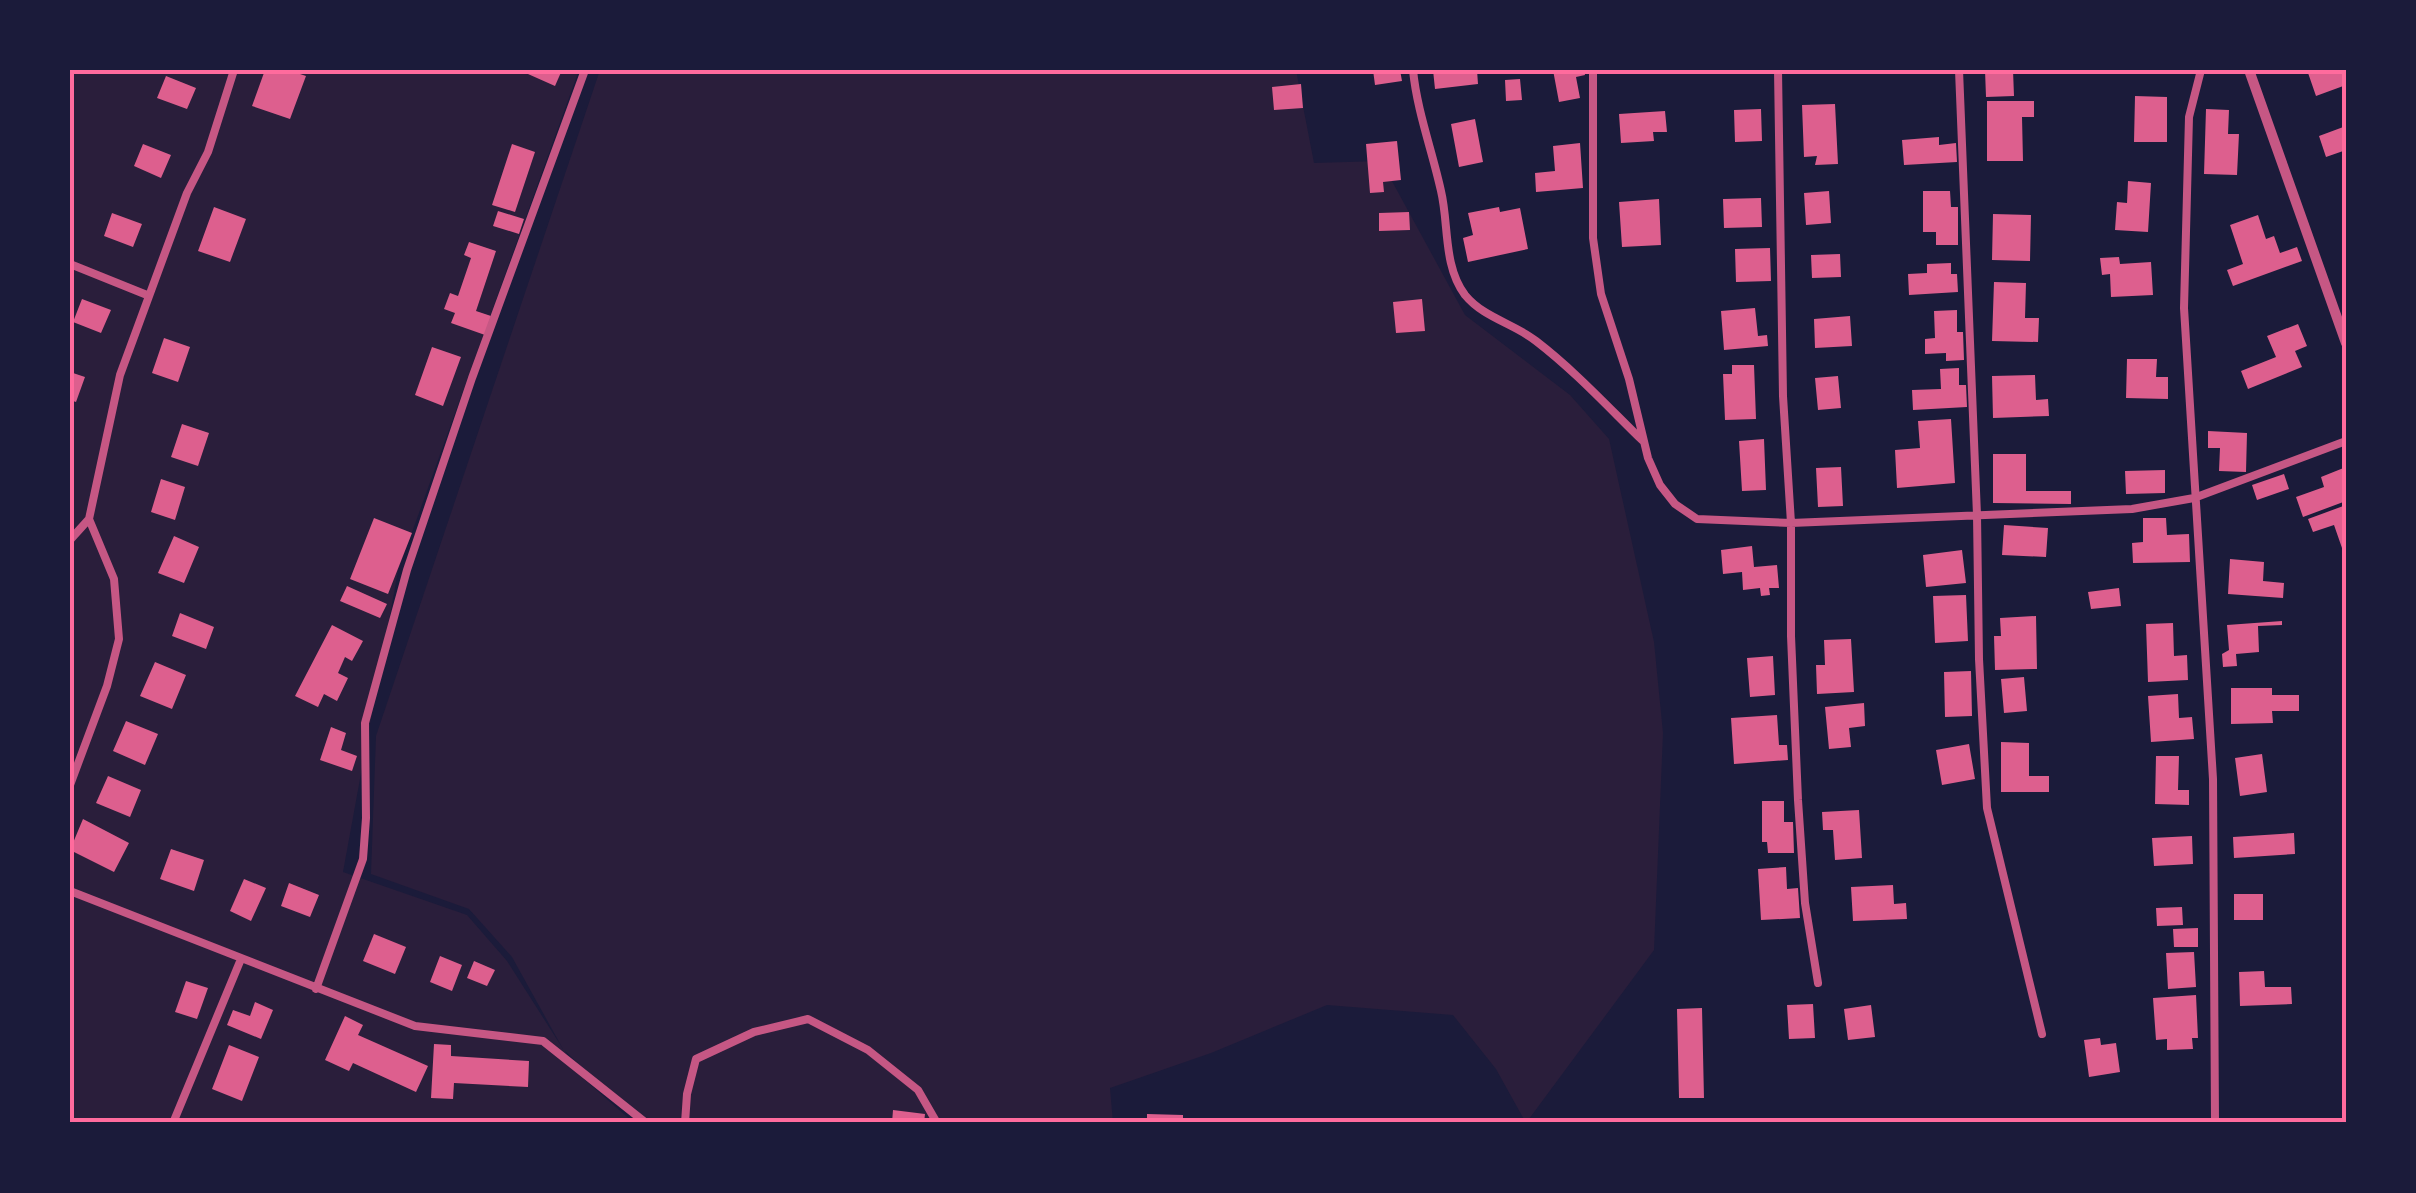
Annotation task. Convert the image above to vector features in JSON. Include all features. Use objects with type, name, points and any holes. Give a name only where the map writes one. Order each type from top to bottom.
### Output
[{"type":"street","points":[[70,540],[89,519],[120,375],[187,192],[208,152],[234,70]]},
{"type":"street","points":[[316,989],[362,859],[366,818],[365,723],[403,586],[466,397],[585,70]]},
{"type":"street","points":[[1414,70],[1446,217],[1452,268],[1462,292],[1477,308],[1531,336],[1572,368],[1642,441]]},
{"type":"street","points":[[1593,70],[1593,238],[1597,276],[1629,379],[1642,441],[1660,485],[1674,504],[1697,518],[1791,523],[2132,509],[2194,498],[2346,441]]},
{"type":"street","points":[[1778,70],[1783,396],[1791,523],[1798,800],[1806,902],[1818,983]]},
{"type":"street","points":[[1959,70],[1987,808],[2042,1034]]},
{"type":"street","points":[[2201,70],[2189,117],[2184,308],[2214,779],[2215,1123]]},
{"type":"street","points":[[2250,70],[2346,343]]},
{"type":"street","points":[[70,264],[147,295]]},
{"type":"street","points":[[70,784],[107,686],[118,639],[114,579],[89,519]]},
{"type":"street","points":[[70,891],[415,1026],[543,1041],[646,1123]]},
{"type":"street","points":[[173,1123],[241,958]]},
{"type":"street","points":[[685,1123],[686,1094],[696,1059],[754,1032],[808,1019],[868,1050],[918,1090],[937,1123]]},
{"type":"shaded area","points":[[70,70],[579,70],[398,571],[343,872],[467,915],[507,961],[563,1049],[512,957],[469,909],[371,874],[376,736],[600,70],[1296,70],[1314,163],[1381,161],[1465,315],[1570,395],[1609,439],[1654,642],[1663,733],[1654,950],[1526,1123],[1496,1069],[1453,1015],[1327,1005],[1211,1053],[1110,1088],[1113,1123],[639,1123],[565,1051],[577,1073],[634,1123],[70,1123]]},
{"type":"building","points":[[265,70],[288,70],[306,76],[290,119],[252,106]]},
{"type":"building","points":[[519,70],[562,70],[555,86]]},
{"type":"building","points":[[1373,70],[1400,70],[1402,81],[1375,85]]},
{"type":"building","points":[[1433,70],[1477,70],[1478,84],[1435,89]]},
{"type":"building","points":[[1553,70],[1584,70],[1585,75],[1576,77],[1580,98],[1559,102]]},
{"type":"building","points":[[1985,70],[2013,70],[2014,96],[1986,97]]},
{"type":"building","points":[[2307,70],[2346,70],[2346,85],[2316,96]]},
{"type":"building","points":[[166,76],[196,88],[187,109],[157,98]]},
{"type":"building","points":[[1520,79],[1522,100],[1506,101],[1505,80]]},
{"type":"building","points":[[1301,84],[1303,108],[1274,110],[1272,87]]},
{"type":"building","points":[[2135,96],[2167,97],[2167,142],[2134,142]]},
{"type":"building","points":[[1987,101],[2034,101],[2034,117],[2022,117],[2023,161],[1987,161]]},
{"type":"building","points":[[1835,104],[1838,164],[1815,165],[1817,156],[1804,157],[1802,105]]},
{"type":"building","points":[[1761,109],[1762,141],[1735,142],[1734,110]]},
{"type":"building","points":[[2206,109],[2229,110],[2228,134],[2239,134],[2237,175],[2204,174]]},
{"type":"building","points":[[1665,111],[1667,132],[1653,132],[1654,141],[1621,143],[1619,114]]},
{"type":"building","points":[[1475,119],[1483,162],[1459,167],[1451,124]]},
{"type":"building","points":[[2346,126],[2346,150],[2326,157],[2319,136]]},
{"type":"building","points":[[1939,137],[1939,145],[1956,143],[1957,162],[1904,165],[1902,140]]},
{"type":"building","points":[[1397,141],[1401,180],[1383,182],[1384,192],[1370,193],[1366,144]]},
{"type":"building","points":[[1580,143],[1583,188],[1536,192],[1535,173],[1555,171],[1553,146]]},
{"type":"building","points":[[143,144],[171,155],[161,178],[134,166]]},
{"type":"building","points":[[512,144],[535,152],[515,212],[492,205]]},
{"type":"building","points":[[2128,181],[2151,183],[2148,232],[2115,230],[2117,202],[2127,203]]},
{"type":"building","points":[[1829,191],[1831,223],[1806,225],[1804,193]]},
{"type":"building","points":[[1923,191],[1950,191],[1951,207],[1958,207],[1958,245],[1936,245],[1936,232],[1923,232]]},
{"type":"building","points":[[1761,198],[1762,227],[1724,228],[1723,199]]},
{"type":"building","points":[[1659,199],[1661,245],[1622,247],[1619,202]]},
{"type":"building","points":[[214,207],[246,219],[230,262],[198,251]]},
{"type":"building","points":[[1499,207],[1500,212],[1520,208],[1528,249],[1468,262],[1463,238],[1473,235],[1468,213]]},
{"type":"building","points":[[498,211],[524,219],[519,234],[493,226]]},
{"type":"building","points":[[1409,212],[1410,230],[1379,231],[1379,213]]},
{"type":"building","points":[[112,213],[142,224],[133,247],[104,236]]},
{"type":"building","points":[[1993,214],[2031,215],[2030,261],[1992,260]]},
{"type":"building","points":[[2258,215],[2266,239],[2274,236],[2280,253],[2297,247],[2302,261],[2233,286],[2227,270],[2243,264],[2230,225]]},
{"type":"building","points":[[469,242],[496,251],[476,311],[491,316],[485,335],[451,323],[455,313],[444,309],[450,293],[458,296],[471,258],[464,255]]},
{"type":"building","points":[[1770,248],[1771,281],[1736,282],[1735,249]]},
{"type":"building","points":[[1840,254],[1841,277],[1812,278],[1811,255]]},
{"type":"building","points":[[2119,257],[2120,264],[2151,262],[2153,295],[2111,297],[2110,274],[2102,275],[2100,258]]},
{"type":"building","points":[[1951,263],[1951,274],[1957,274],[1958,292],[1909,295],[1908,274],[1927,273],[1927,264]]},
{"type":"building","points":[[1994,282],[2026,283],[2025,318],[2039,318],[2038,342],[1992,341]]},
{"type":"building","points":[[82,299],[111,310],[101,333],[73,322]]},
{"type":"building","points":[[1422,299],[1425,331],[1396,333],[1393,302]]},
{"type":"building","points":[[1755,308],[1758,336],[1767,335],[1768,346],[1724,350],[1721,311]]},
{"type":"building","points":[[1957,310],[1957,332],[1963,332],[1964,360],[1946,361],[1946,353],[1925,354],[1925,339],[1935,338],[1934,311]]},
{"type":"building","points":[[1850,316],[1852,346],[1815,348],[1814,319]]},
{"type":"building","points":[[2298,324],[2307,346],[2295,351],[2302,367],[2248,389],[2241,371],[2276,357],[2267,336]]},
{"type":"building","points":[[164,338],[190,347],[178,382],[152,373]]},
{"type":"building","points":[[432,347],[461,357],[443,406],[415,395]]},
{"type":"building","points":[[2127,359],[2157,359],[2156,377],[2168,377],[2168,399],[2126,398]]},
{"type":"building","points":[[1732,365],[1754,365],[1756,419],[1725,420],[1723,374],[1732,374]]},
{"type":"building","points":[[1959,368],[1959,385],[1966,385],[1967,407],[1913,410],[1912,390],[1941,389],[1940,369]]},
{"type":"building","points":[[70,372],[85,377],[76,402],[70,400]]},
{"type":"building","points":[[2035,375],[2036,400],[2048,399],[2049,416],[1993,418],[1992,376]]},
{"type":"building","points":[[1838,376],[1841,408],[1818,410],[1815,378]]},
{"type":"building","points":[[1951,419],[1955,483],[1897,488],[1895,450],[1920,448],[1918,421]]},
{"type":"building","points":[[182,424],[209,433],[198,466],[171,457]]},
{"type":"building","points":[[2208,431],[2247,433],[2246,472],[2219,471],[2220,448],[2208,448]]},
{"type":"building","points":[[1764,439],[1766,490],[1742,491],[1739,441]]},
{"type":"building","points":[[1993,454],[2026,454],[2026,491],[2071,491],[2071,504],[1993,503]]},
{"type":"building","points":[[1841,467],[1843,506],[1818,507],[1816,468]]},
{"type":"building","points":[[2346,467],[2346,501],[2303,517],[2296,497],[2324,487],[2321,477]]},
{"type":"building","points":[[2165,470],[2165,493],[2126,494],[2125,471]]},
{"type":"building","points":[[2284,474],[2289,489],[2257,500],[2252,485]]},
{"type":"building","points":[[161,479],[185,487],[175,520],[151,512]]},
{"type":"building","points":[[2346,505],[2346,546],[2342,548],[2334,525],[2313,532],[2308,519]]},
{"type":"building","points":[[374,518],[412,533],[388,594],[350,579]]},
{"type":"building","points":[[2143,518],[2166,518],[2167,535],[2189,534],[2190,562],[2133,563],[2132,543],[2143,542]]},
{"type":"building","points":[[2004,525],[2048,528],[2046,557],[2002,555]]},
{"type":"building","points":[[174,536],[199,547],[184,583],[158,573]]},
{"type":"building","points":[[1752,546],[1754,567],[1777,565],[1779,588],[1769,588],[1770,595],[1761,596],[1760,588],[1743,590],[1742,572],[1723,574],[1721,550]]},
{"type":"building","points":[[1962,550],[1966,583],[1926,587],[1923,555]]},
{"type":"building","points":[[2230,559],[2264,562],[2263,581],[2284,583],[2283,598],[2228,594]]},
{"type":"building","points":[[347,586],[387,604],[380,618],[340,601]]},
{"type":"building","points":[[2119,588],[2121,606],[2091,609],[2088,592]]},
{"type":"building","points":[[1966,595],[1968,641],[1935,643],[1933,596]]},
{"type":"building","points":[[180,613],[214,627],[206,649],[172,636]]},
{"type":"building","points":[[2036,616],[2037,669],[1995,670],[1994,636],[2001,636],[2000,618]]},
{"type":"building","points":[[2282,621],[2282,625],[2258,626],[2259,652],[2236,654],[2237,666],[2223,667],[2222,654],[2229,650],[2227,625]]},
{"type":"building","points":[[2173,623],[2174,656],[2187,655],[2188,680],[2148,682],[2146,624]]},
{"type":"building","points":[[332,625],[363,641],[352,661],[345,657],[338,673],[348,678],[337,701],[324,694],[318,707],[295,696]]},
{"type":"building","points":[[1851,639],[1854,692],[1817,694],[1816,665],[1825,665],[1824,640]]},
{"type":"building","points":[[1773,656],[1775,695],[1750,697],[1747,658]]},
{"type":"building","points":[[155,662],[186,675],[172,709],[140,696]]},
{"type":"building","points":[[1971,671],[1972,716],[1945,717],[1944,672]]},
{"type":"building","points":[[2024,677],[2027,711],[2004,713],[2001,679]]},
{"type":"building","points":[[2231,688],[2272,688],[2272,695],[2299,695],[2299,711],[2272,711],[2273,723],[2231,724]]},
{"type":"building","points":[[2178,694],[2179,718],[2192,717],[2194,739],[2151,742],[2148,696]]},
{"type":"building","points":[[1864,703],[1865,726],[1849,728],[1851,747],[1829,749],[1825,707]]},
{"type":"building","points":[[1777,715],[1779,745],[1787,745],[1788,760],[1734,764],[1731,718]]},
{"type":"building","points":[[126,721],[158,734],[145,765],[113,751]]},
{"type":"building","points":[[331,727],[346,733],[341,750],[357,756],[352,771],[320,760]]},
{"type":"building","points":[[2001,742],[2029,743],[2029,776],[2049,776],[2049,792],[2001,792]]},
{"type":"building","points":[[1969,744],[1975,779],[1942,785],[1936,750]]},
{"type":"building","points":[[2262,754],[2267,792],[2240,796],[2235,758]]},
{"type":"building","points":[[2156,756],[2179,756],[2178,790],[2189,790],[2189,805],[2155,804]]},
{"type":"building","points":[[108,776],[141,790],[130,817],[96,803]]},
{"type":"building","points":[[1762,801],[1784,801],[1784,822],[1793,822],[1794,853],[1768,853],[1767,842],[1762,842]]},
{"type":"building","points":[[1859,810],[1862,858],[1835,860],[1833,830],[1823,830],[1822,812]]},
{"type":"building","points":[[83,819],[129,843],[114,872],[70,850]]},
{"type":"building","points":[[2294,833],[2295,854],[2234,858],[2233,837]]},
{"type":"building","points":[[2192,836],[2193,864],[2154,866],[2152,838]]},
{"type":"building","points":[[171,849],[204,860],[194,891],[160,879]]},
{"type":"building","points":[[1786,867],[1787,889],[1798,888],[1800,918],[1761,920],[1758,869]]},
{"type":"building","points":[[244,879],[266,888],[251,921],[230,911]]},
{"type":"building","points":[[289,883],[319,895],[310,917],[281,906]]},
{"type":"building","points":[[1893,885],[1894,904],[1906,903],[1907,919],[1853,921],[1851,887]]},
{"type":"building","points":[[2234,894],[2263,894],[2263,920],[2234,920]]},
{"type":"building","points":[[2182,907],[2183,925],[2157,926],[2156,908]]},
{"type":"building","points":[[2198,928],[2198,947],[2174,947],[2173,929]]},
{"type":"building","points":[[374,934],[406,947],[395,974],[363,961]]},
{"type":"building","points":[[2194,952],[2196,987],[2168,989],[2166,953]]},
{"type":"building","points":[[440,956],[462,965],[452,991],[430,982]]},
{"type":"building","points":[[474,961],[495,970],[487,986],[467,978]]},
{"type":"building","points":[[2264,971],[2265,987],[2291,987],[2292,1004],[2240,1006],[2239,972]]},
{"type":"building","points":[[186,981],[208,988],[197,1019],[175,1012]]},
{"type":"building","points":[[2196,995],[2198,1038],[2192,1038],[2193,1049],[2167,1050],[2167,1039],[2156,1040],[2153,998]]},
{"type":"building","points":[[255,1002],[273,1010],[261,1039],[227,1025],[233,1010],[250,1016]]},
{"type":"building","points":[[1813,1004],[1815,1038],[1789,1039],[1787,1005]]},
{"type":"building","points":[[1871,1005],[1875,1037],[1848,1040],[1844,1009]]},
{"type":"building","points":[[1702,1008],[1704,1098],[1679,1098],[1677,1009]]},
{"type":"building","points":[[345,1016],[363,1025],[358,1035],[428,1066],[416,1092],[353,1063],[349,1071],[325,1060]]},
{"type":"building","points":[[2100,1038],[2101,1045],[2116,1043],[2120,1072],[2089,1077],[2084,1040]]},
{"type":"building","points":[[434,1044],[451,1045],[451,1056],[529,1061],[528,1087],[454,1083],[453,1099],[431,1098]]},
{"type":"building","points":[[229,1045],[259,1057],[242,1101],[212,1089]]},
{"type":"building","points":[[893,1110],[925,1114],[924,1123],[892,1123]]},
{"type":"building","points":[[1147,1114],[1183,1115],[1183,1123],[1147,1123]]}]
